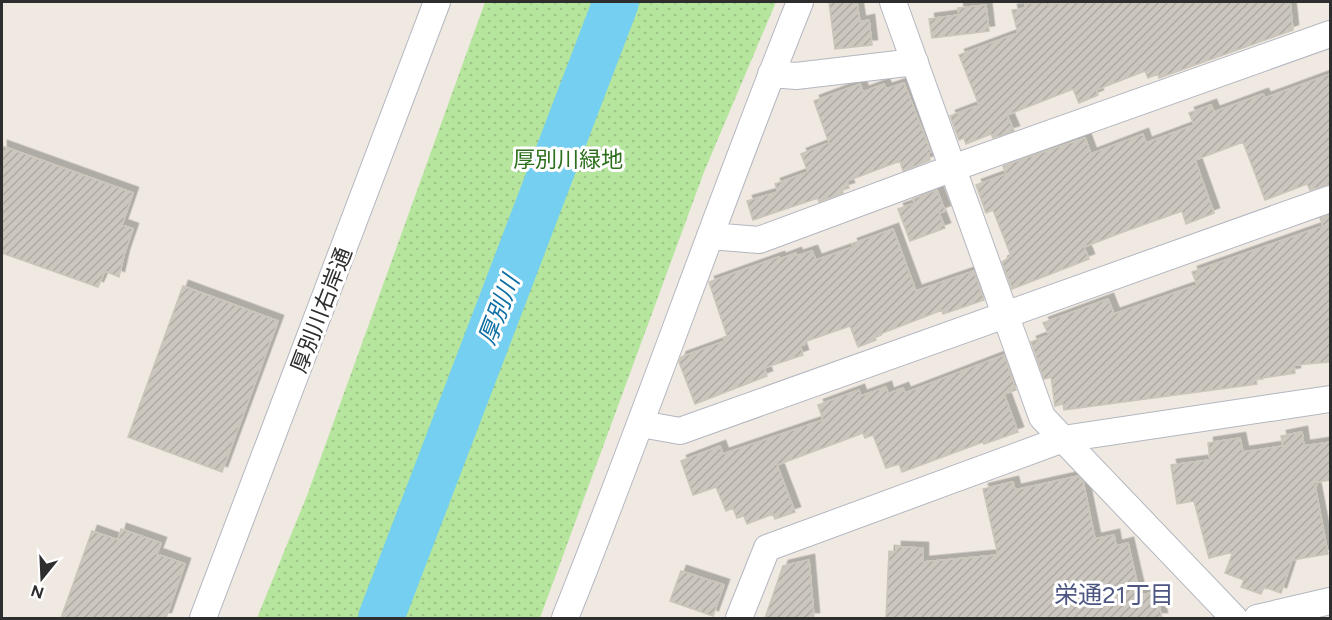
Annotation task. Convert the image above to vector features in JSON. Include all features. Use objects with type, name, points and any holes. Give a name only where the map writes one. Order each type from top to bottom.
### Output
[{"type":"street","name":"厚別川右岸通","points":[[203,618],[437,2]]},
{"type":"street","points":[[565,618],[641,424],[800,2]]},
{"type":"street","points":[[893,2],[1042,417],[1234,618]]},
{"type":"street","points":[[710,236],[759,240],[953,168],[1330,34]]},
{"type":"street","points":[[771,74],[796,76],[915,62]]},
{"type":"street","points":[[641,424],[680,431],[1330,199]]},
{"type":"street","points":[[739,618],[767,548],[1063,439],[1330,399]]},
{"type":"street","points":[[1257,618],[1330,601]]},
{"type":"green space","name":"厚別川緑地","points":[[485,2],[776,2],[704,172],[540,618],[257,618],[308,493]]},
{"type":"building","points":[[829,2],[857,2],[860,22],[869,20],[872,45],[835,49]]},
{"type":"building","points":[[1046,2],[1046,5],[1071,2],[1290,2],[1293,30],[1159,78],[1158,74],[1148,78],[1145,71],[1096,90],[1098,95],[1079,103],[1073,89],[1007,115],[1014,131],[993,138],[991,134],[966,144],[964,138],[959,140],[950,116],[979,105],[959,55],[1018,33],[1012,10],[1026,8],[1025,4]]},
{"type":"building","points":[[986,5],[989,31],[932,38],[929,19],[959,15],[958,8]]},
{"type":"building","points":[[1330,74],[1330,184],[1310,190],[1307,184],[1265,200],[1243,142],[1195,160],[1214,213],[1186,224],[1182,211],[1123,232],[1084,247],[1089,259],[1012,289],[1002,262],[1011,256],[993,210],[986,213],[976,185],[1006,174],[1003,166],[1085,138],[1091,154],[1143,134],[1146,143],[1194,125],[1189,113],[1211,105],[1214,112],[1263,94],[1265,98]]},
{"type":"building","points":[[904,83],[931,152],[928,153],[930,160],[903,171],[900,161],[847,181],[849,188],[842,190],[843,193],[819,202],[818,198],[753,220],[747,201],[778,192],[775,184],[808,172],[801,154],[829,143],[814,101],[860,84],[863,92],[884,84],[886,89]]},
{"type":"building","points":[[2,146],[133,193],[122,225],[133,229],[119,277],[105,271],[98,287],[2,253]]},
{"type":"building","points":[[937,190],[945,211],[939,213],[945,228],[910,241],[898,209],[915,203],[913,199]]},
{"type":"building","points":[[1330,215],[1330,362],[1294,365],[1295,373],[1256,379],[1257,384],[1064,410],[1063,404],[1055,406],[1051,377],[1044,379],[1031,342],[1049,335],[1043,323],[1108,299],[1114,314],[1197,285],[1192,272],[1323,226],[1320,218]]},
{"type":"building","points":[[893,229],[916,291],[974,271],[984,300],[943,314],[942,310],[875,336],[876,340],[858,347],[850,326],[804,342],[805,344],[800,346],[803,355],[764,368],[767,376],[695,404],[679,362],[681,357],[725,341],[724,337],[727,336],[709,282],[796,253],[797,256],[812,251],[816,260]]},
{"type":"building","points":[[183,286],[278,321],[222,472],[128,437]]},
{"type":"building","points":[[1004,355],[1016,390],[1004,394],[1018,432],[984,444],[983,442],[902,472],[899,464],[886,468],[873,435],[865,438],[863,433],[777,465],[795,512],[775,519],[773,514],[747,524],[744,516],[737,518],[733,508],[726,511],[716,487],[693,495],[681,461],[720,446],[723,454],[823,420],[818,405],[859,390],[861,396],[886,387],[888,394],[903,388],[905,393]]},
{"type":"building","points":[[1302,432],[1304,446],[1330,442],[1330,480],[1317,482],[1315,486],[1328,554],[1292,560],[1281,593],[1264,587],[1261,594],[1241,587],[1244,580],[1225,573],[1233,552],[1209,558],[1194,501],[1177,504],[1171,465],[1210,460],[1208,443],[1240,438],[1243,452],[1283,446],[1281,436]]},
{"type":"building","points":[[1078,476],[1083,481],[1095,539],[1114,535],[1116,546],[1128,543],[1140,595],[1156,592],[1162,618],[886,618],[889,551],[896,552],[896,547],[923,548],[923,562],[998,555],[983,489],[1013,482],[1015,490]]},
{"type":"building","points":[[121,529],[161,543],[157,554],[185,564],[166,618],[61,618],[92,531],[118,540]]},
{"type":"building","points":[[809,560],[814,618],[765,618],[783,566]]},
{"type":"building","points":[[681,571],[724,585],[713,616],[670,601]]},
{"type":"waterway","name":"厚別川","points":[[381,618],[616,2]]},
{"type":"district","name":"栄通21丁目","points":[[1114,595]]}]
